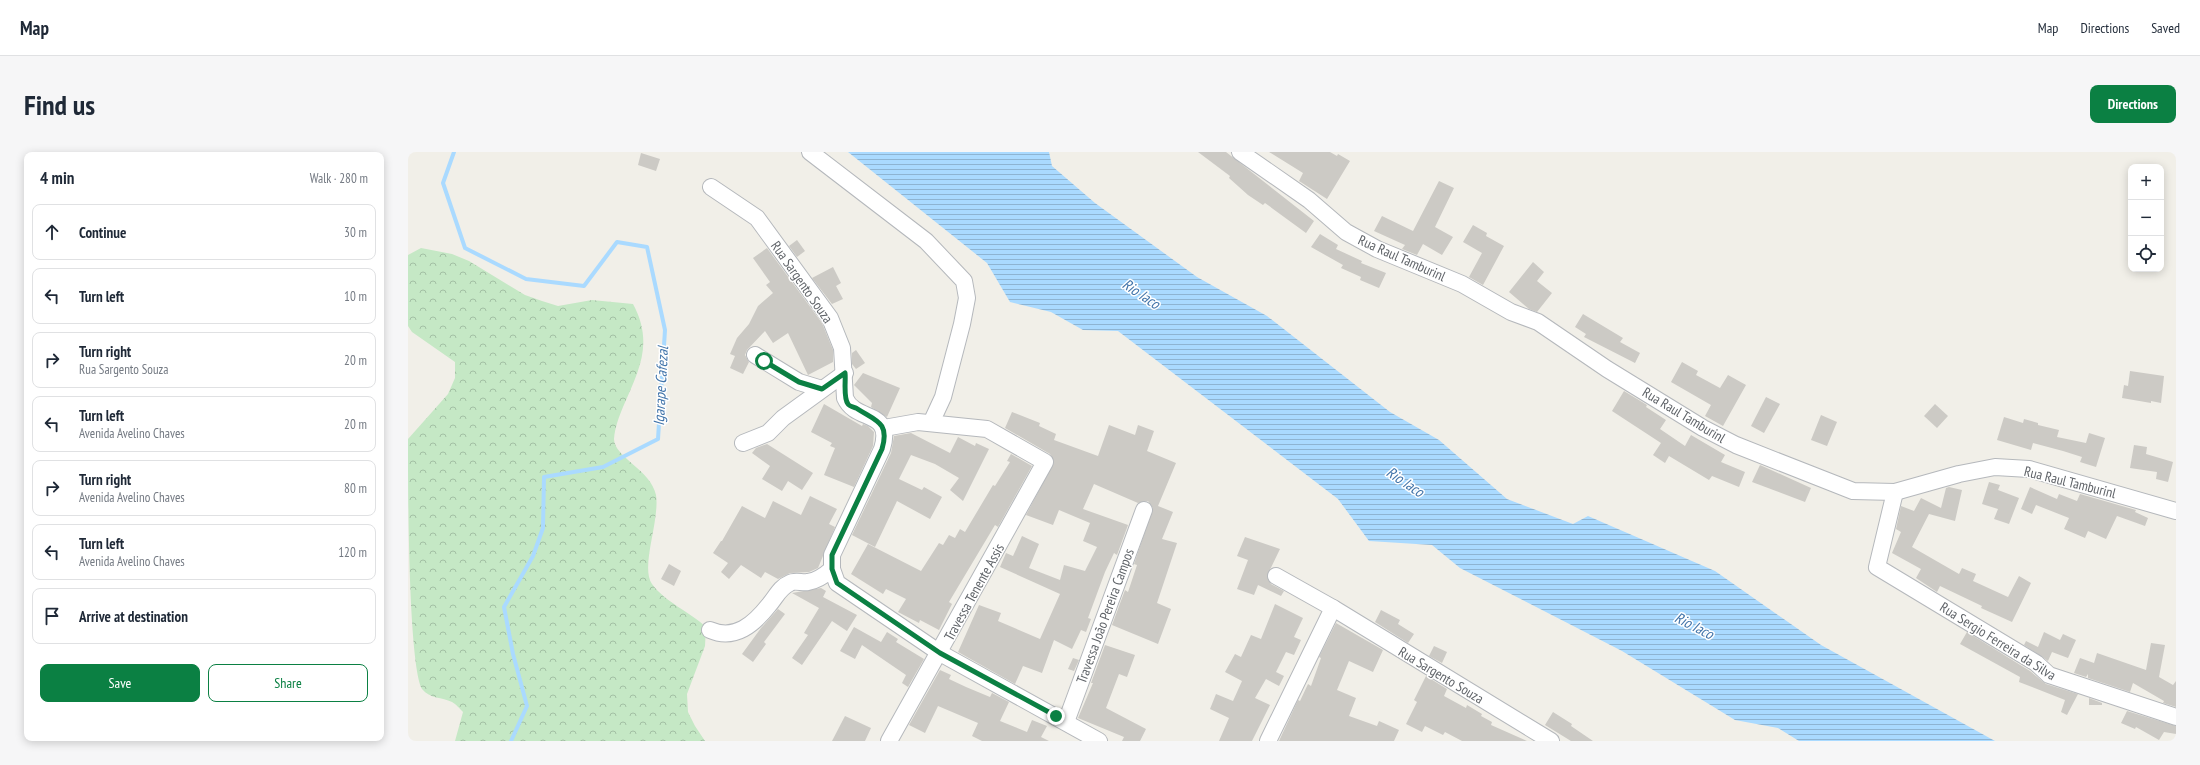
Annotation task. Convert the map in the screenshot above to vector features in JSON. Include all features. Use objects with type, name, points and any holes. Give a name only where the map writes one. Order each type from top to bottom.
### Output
[{"type":"street","points":[[810,152],[926,241],[964,281],[967,298],[962,324],[943,397],[931,423],[918,422],[884,428],[886,436],[882,449],[832,555],[832,569],[837,583],[940,653],[1099,741]]},
{"type":"street","name":"Rua Raul Tamburinl","points":[[1240,152],[1309,200],[1346,232],[1377,249],[1462,284],[1511,312],[1538,322],[1607,369],[1703,428],[1736,445],[1852,491],[1895,492],[1959,474],[1995,467],[2029,469],[2176,511]]},
{"type":"street","name":"Rua Sargento Souza","points":[[711,187],[756,218],[814,295],[830,318],[842,348],[846,398],[848,404],[873,419],[884,428]]},
{"type":"street","points":[[755,355],[799,382],[822,389]]},
{"type":"street","points":[[743,443],[768,433],[783,418],[845,373]]},
{"type":"street","name":"Travessa Tenente Assis","points":[[889,741],[940,653],[1045,462],[987,429],[931,423]]},
{"type":"street","name":"Rua Sergio Ferreira da Silva","points":[[1895,492],[1877,567],[2036,663],[2049,675],[2176,717]]},
{"type":"street","name":"Travessa João Pereira Campos","points":[[1066,722],[1144,510]]},
{"type":"street","points":[[710,630],[720,635],[734,634],[754,622],[784,587],[792,582],[810,582],[821,578],[832,569]]},
{"type":"street","name":"Rua Sargento Souza","points":[[1276,576],[1333,608],[1544,739]]},
{"type":"street","points":[[1268,741],[1319,633],[1333,608]]},
{"type":"green space","points":[[421,248],[452,254],[469,261],[525,295],[558,306],[592,300],[633,304],[643,331],[642,356],[639,368],[619,418],[614,439],[620,452],[641,471],[653,486],[656,495],[655,517],[648,567],[652,584],[671,602],[693,616],[706,627],[705,646],[687,694],[688,712],[705,741],[455,741],[463,712],[452,702],[429,695],[422,689],[417,672],[411,609],[408,439],[448,394],[455,378],[455,362],[412,332],[408,326],[408,255]]},
{"type":"water","name":"Rio Iaco","points":[[848,152],[1049,152],[1052,166],[1095,203],[1197,277],[1267,316],[1390,412],[1439,440],[1507,499],[1573,524],[1588,516],[1715,571],[1821,645],[1995,741],[1799,741],[1778,728],[1735,720],[1622,651],[1460,568],[1432,545],[1369,541],[1338,499],[1118,331],[1083,330],[1051,312],[1010,302],[987,263]]},
{"type":"building","points":[[1198,152],[1226,152],[1314,221],[1306,233],[1265,203],[1263,205],[1248,195],[1229,178],[1230,176]]},
{"type":"building","points":[[1269,152],[1330,152],[1337,156],[1338,154],[1350,161],[1327,199],[1299,181],[1303,173]]},
{"type":"building","points":[[641,153],[660,159],[656,171],[638,165]]},
{"type":"building","points":[[1439,181],[1454,188],[1435,227],[1453,237],[1442,255],[1423,244],[1417,255],[1402,249],[1405,245],[1374,231],[1382,216],[1413,231]]},
{"type":"building","points":[[1473,225],[1487,233],[1486,236],[1504,246],[1483,285],[1469,277],[1482,253],[1463,242]]},
{"type":"building","points":[[1320,234],[1338,245],[1336,249],[1362,261],[1361,263],[1386,273],[1379,288],[1360,280],[1361,277],[1341,268],[1343,265],[1311,247]]},
{"type":"building","points":[[797,240],[805,251],[797,257],[789,246]]},
{"type":"building","points":[[767,248],[822,323],[833,350],[833,362],[808,375],[788,333],[773,343],[765,331],[747,350],[745,355],[749,362],[743,374],[730,368],[735,356],[730,354],[737,338],[749,324],[758,306],[773,293],[766,285],[770,282],[753,258]]},
{"type":"building","points":[[1533,262],[1544,272],[1537,281],[1552,293],[1537,312],[1529,309],[1509,292]]},
{"type":"building","points":[[833,267],[841,283],[836,286],[843,299],[832,304],[812,278]]},
{"type":"building","points":[[1583,314],[1623,338],[1620,342],[1640,353],[1635,363],[1584,337],[1586,334],[1575,327]]},
{"type":"building","points":[[856,350],[865,363],[856,369],[852,364],[852,353]]},
{"type":"building","points":[[1682,362],[1698,371],[1696,375],[1720,388],[1728,375],[1746,385],[1723,426],[1705,416],[1711,405],[1671,382]]},
{"type":"building","points":[[2130,371],[2164,376],[2161,403],[2151,401],[2151,403],[2122,398],[2124,385],[2128,386]]},
{"type":"building","points":[[863,373],[900,388],[887,417],[871,407],[872,403],[854,385]]},
{"type":"building","points":[[1624,391],[1647,405],[1646,407],[1666,420],[1660,429],[1685,446],[1691,435],[1725,455],[1721,462],[1745,472],[1739,487],[1712,476],[1709,480],[1669,456],[1665,463],[1653,455],[1661,443],[1612,411]]},
{"type":"building","points":[[1766,397],[1780,404],[1764,433],[1751,426]]},
{"type":"building","points":[[824,404],[862,426],[863,424],[868,426],[874,432],[873,446],[854,487],[824,475],[835,448],[830,446],[832,443],[811,432]]},
{"type":"building","points":[[1935,404],[1948,416],[1937,428],[1924,416]]},
{"type":"building","points":[[1012,412],[1040,423],[1039,426],[1056,434],[1054,440],[1098,456],[1109,425],[1135,435],[1138,425],[1154,431],[1147,451],[1176,463],[1158,506],[1173,512],[1162,539],[1177,543],[1157,603],[1171,609],[1158,644],[1112,625],[1125,590],[1128,592],[1137,565],[1134,564],[1153,508],[1148,501],[1138,503],[1094,484],[1083,509],[1128,525],[1117,555],[1114,553],[1105,572],[1088,618],[1091,619],[1086,632],[1081,630],[1072,649],[1054,640],[1042,673],[1023,666],[1015,684],[958,652],[979,605],[1001,613],[998,621],[1040,639],[1060,594],[1000,567],[1006,553],[1013,556],[1022,536],[1039,544],[1029,568],[1060,580],[1064,565],[1085,571],[1097,547],[1083,541],[1090,523],[1059,510],[1053,525],[1026,515],[1054,462],[1050,454],[1005,428]]},
{"type":"building","points":[[1821,415],[1837,422],[1827,446],[1811,440]]},
{"type":"building","points":[[2004,417],[2023,423],[2024,419],[2038,423],[2038,425],[2059,430],[2057,437],[2086,443],[2089,433],[2105,438],[2096,467],[2080,462],[2082,457],[2063,451],[2033,443],[2031,450],[1997,440]]},
{"type":"building","points":[[911,433],[950,453],[958,437],[975,446],[976,443],[989,449],[963,501],[950,490],[959,478],[935,464],[911,455],[899,479],[922,490],[924,487],[942,497],[930,519],[897,501],[875,547],[852,535],[891,453],[894,436]]},
{"type":"building","points":[[767,444],[813,473],[802,490],[788,481],[782,491],[762,479],[770,466],[752,453],[756,448]]},
{"type":"building","points":[[2134,445],[2147,447],[2146,454],[2173,462],[2168,482],[2156,479],[2157,472],[2130,468]]},
{"type":"building","points":[[1011,454],[1032,466],[998,527],[995,525],[949,602],[952,604],[939,630],[920,620],[919,623],[898,612],[906,599],[886,589],[883,594],[851,574],[868,544],[921,571],[939,543],[943,545],[949,535],[955,538],[960,529],[965,532],[993,485],[995,486],[1010,462],[1007,461]]},
{"type":"building","points":[[1760,465],[1811,488],[1805,502],[1752,482]]},
{"type":"building","points":[[1989,482],[2000,485],[1998,490],[2019,498],[2009,524],[1994,519],[1998,509],[1982,504]]},
{"type":"building","points":[[1949,487],[1962,490],[1955,521],[1929,514],[1912,547],[1959,574],[1962,568],[1976,574],[1973,581],[2008,597],[2019,576],[2031,583],[2012,622],[1981,608],[1982,606],[1940,586],[1937,592],[1916,578],[1921,569],[1892,553],[1901,532],[1896,529],[1901,506],[1914,511],[1921,498],[1941,508],[1946,488]]},
{"type":"building","points":[[2030,487],[2057,499],[2059,494],[2077,501],[2080,494],[2136,510],[2135,512],[2148,518],[2145,526],[2117,516],[2106,539],[2088,531],[2085,538],[2064,529],[2069,518],[2036,505],[2032,514],[2021,509]]},
{"type":"building","points":[[810,496],[837,509],[829,524],[835,527],[818,568],[809,572],[790,573],[778,579],[765,572],[761,578],[741,565],[729,579],[721,572],[728,563],[713,553],[722,541],[742,506],[765,518],[773,501],[801,515]]},
{"type":"building","points":[[1245,537],[1280,549],[1267,576],[1271,584],[1284,591],[1281,596],[1258,585],[1254,595],[1237,589],[1248,560],[1237,556]]},
{"type":"building","points":[[669,564],[681,571],[674,586],[661,579]]},
{"type":"building","points":[[821,588],[826,591],[823,597],[857,615],[847,631],[832,621],[802,665],[792,658],[808,635],[804,633],[819,608],[792,593]]},
{"type":"building","points":[[1275,604],[1303,618],[1294,637],[1301,640],[1294,655],[1286,652],[1276,672],[1284,676],[1279,686],[1266,679],[1255,698],[1270,705],[1252,741],[1219,741],[1229,718],[1210,709],[1216,694],[1233,701],[1242,681],[1225,672],[1235,654],[1241,657],[1251,635],[1261,639]]},
{"type":"building","points":[[778,609],[785,614],[764,642],[766,644],[753,662],[742,654],[761,628]]},
{"type":"building","points":[[1381,610],[1400,620],[1398,624],[1414,634],[1408,643],[1375,622]]},
{"type":"building","points":[[1336,623],[1383,650],[1373,672],[1349,661],[1337,690],[1356,698],[1349,716],[1377,726],[1379,721],[1399,730],[1394,741],[1279,741],[1298,700],[1300,701],[1308,684],[1311,686],[1321,658],[1319,657]]},
{"type":"building","points":[[854,627],[881,642],[887,632],[898,639],[896,642],[924,659],[908,687],[902,683],[906,675],[862,645],[855,659],[840,651]]},
{"type":"building","points":[[1967,632],[2030,671],[2046,684],[2078,694],[2067,715],[2061,712],[2065,700],[2019,682],[2020,677],[1960,644]]},
{"type":"building","points":[[2044,632],[2060,640],[2063,634],[2076,640],[2068,658],[2052,652],[2048,661],[2024,645],[2026,641],[2038,647]]},
{"type":"building","points":[[2151,643],[2165,645],[2159,677],[2173,685],[2176,681],[2176,707],[2163,703],[2164,701],[2133,683],[2130,692],[2088,678],[2088,674],[2086,677],[2074,673],[2080,658],[2094,663],[2097,653],[2146,670]]},
{"type":"building","points":[[1105,645],[1135,655],[1127,677],[1119,674],[1106,708],[1146,729],[1140,741],[1122,741],[1124,737],[1078,718],[1093,683],[1091,683]]},
{"type":"building","points":[[1434,646],[1447,652],[1442,663],[1429,656]]},
{"type":"building","points":[[1073,658],[1079,660],[1074,671],[1068,669]]},
{"type":"building","points":[[940,670],[951,675],[949,679],[966,687],[990,697],[992,693],[1009,702],[1000,721],[1027,732],[1032,720],[1047,726],[1041,737],[1049,741],[982,741],[972,736],[978,723],[938,706],[925,733],[909,725]]},
{"type":"building","points":[[1426,676],[1447,689],[1444,696],[1466,708],[1467,705],[1482,714],[1481,716],[1492,722],[1491,725],[1527,741],[1462,741],[1445,732],[1443,735],[1425,726],[1422,732],[1406,724],[1417,702],[1414,700]]},
{"type":"building","points":[[2089,698],[2102,703],[2102,705],[2089,705]]},
{"type":"building","points":[[2127,711],[2176,726],[2176,734],[2164,732],[2159,740],[2136,727],[2135,729],[2121,723]]},
{"type":"building","points":[[1553,712],[1572,724],[1571,726],[1593,741],[1571,741],[1545,725]]},
{"type":"building","points":[[845,716],[871,728],[865,741],[832,741]]},
{"type":"waterway","name":"Igarape Cafezal","points":[[454,152],[443,183],[465,248],[526,279],[584,286],[617,242],[647,247],[665,330],[658,439],[603,467],[544,477],[543,528],[533,556],[504,607],[513,654],[527,706],[511,741]]},
{"type":"route","points":[[764,361],[799,382],[822,389],[845,373],[846,398],[848,404],[873,419],[884,428],[886,436],[882,449],[832,555],[832,569],[837,583],[940,653],[1056,716]]}]
